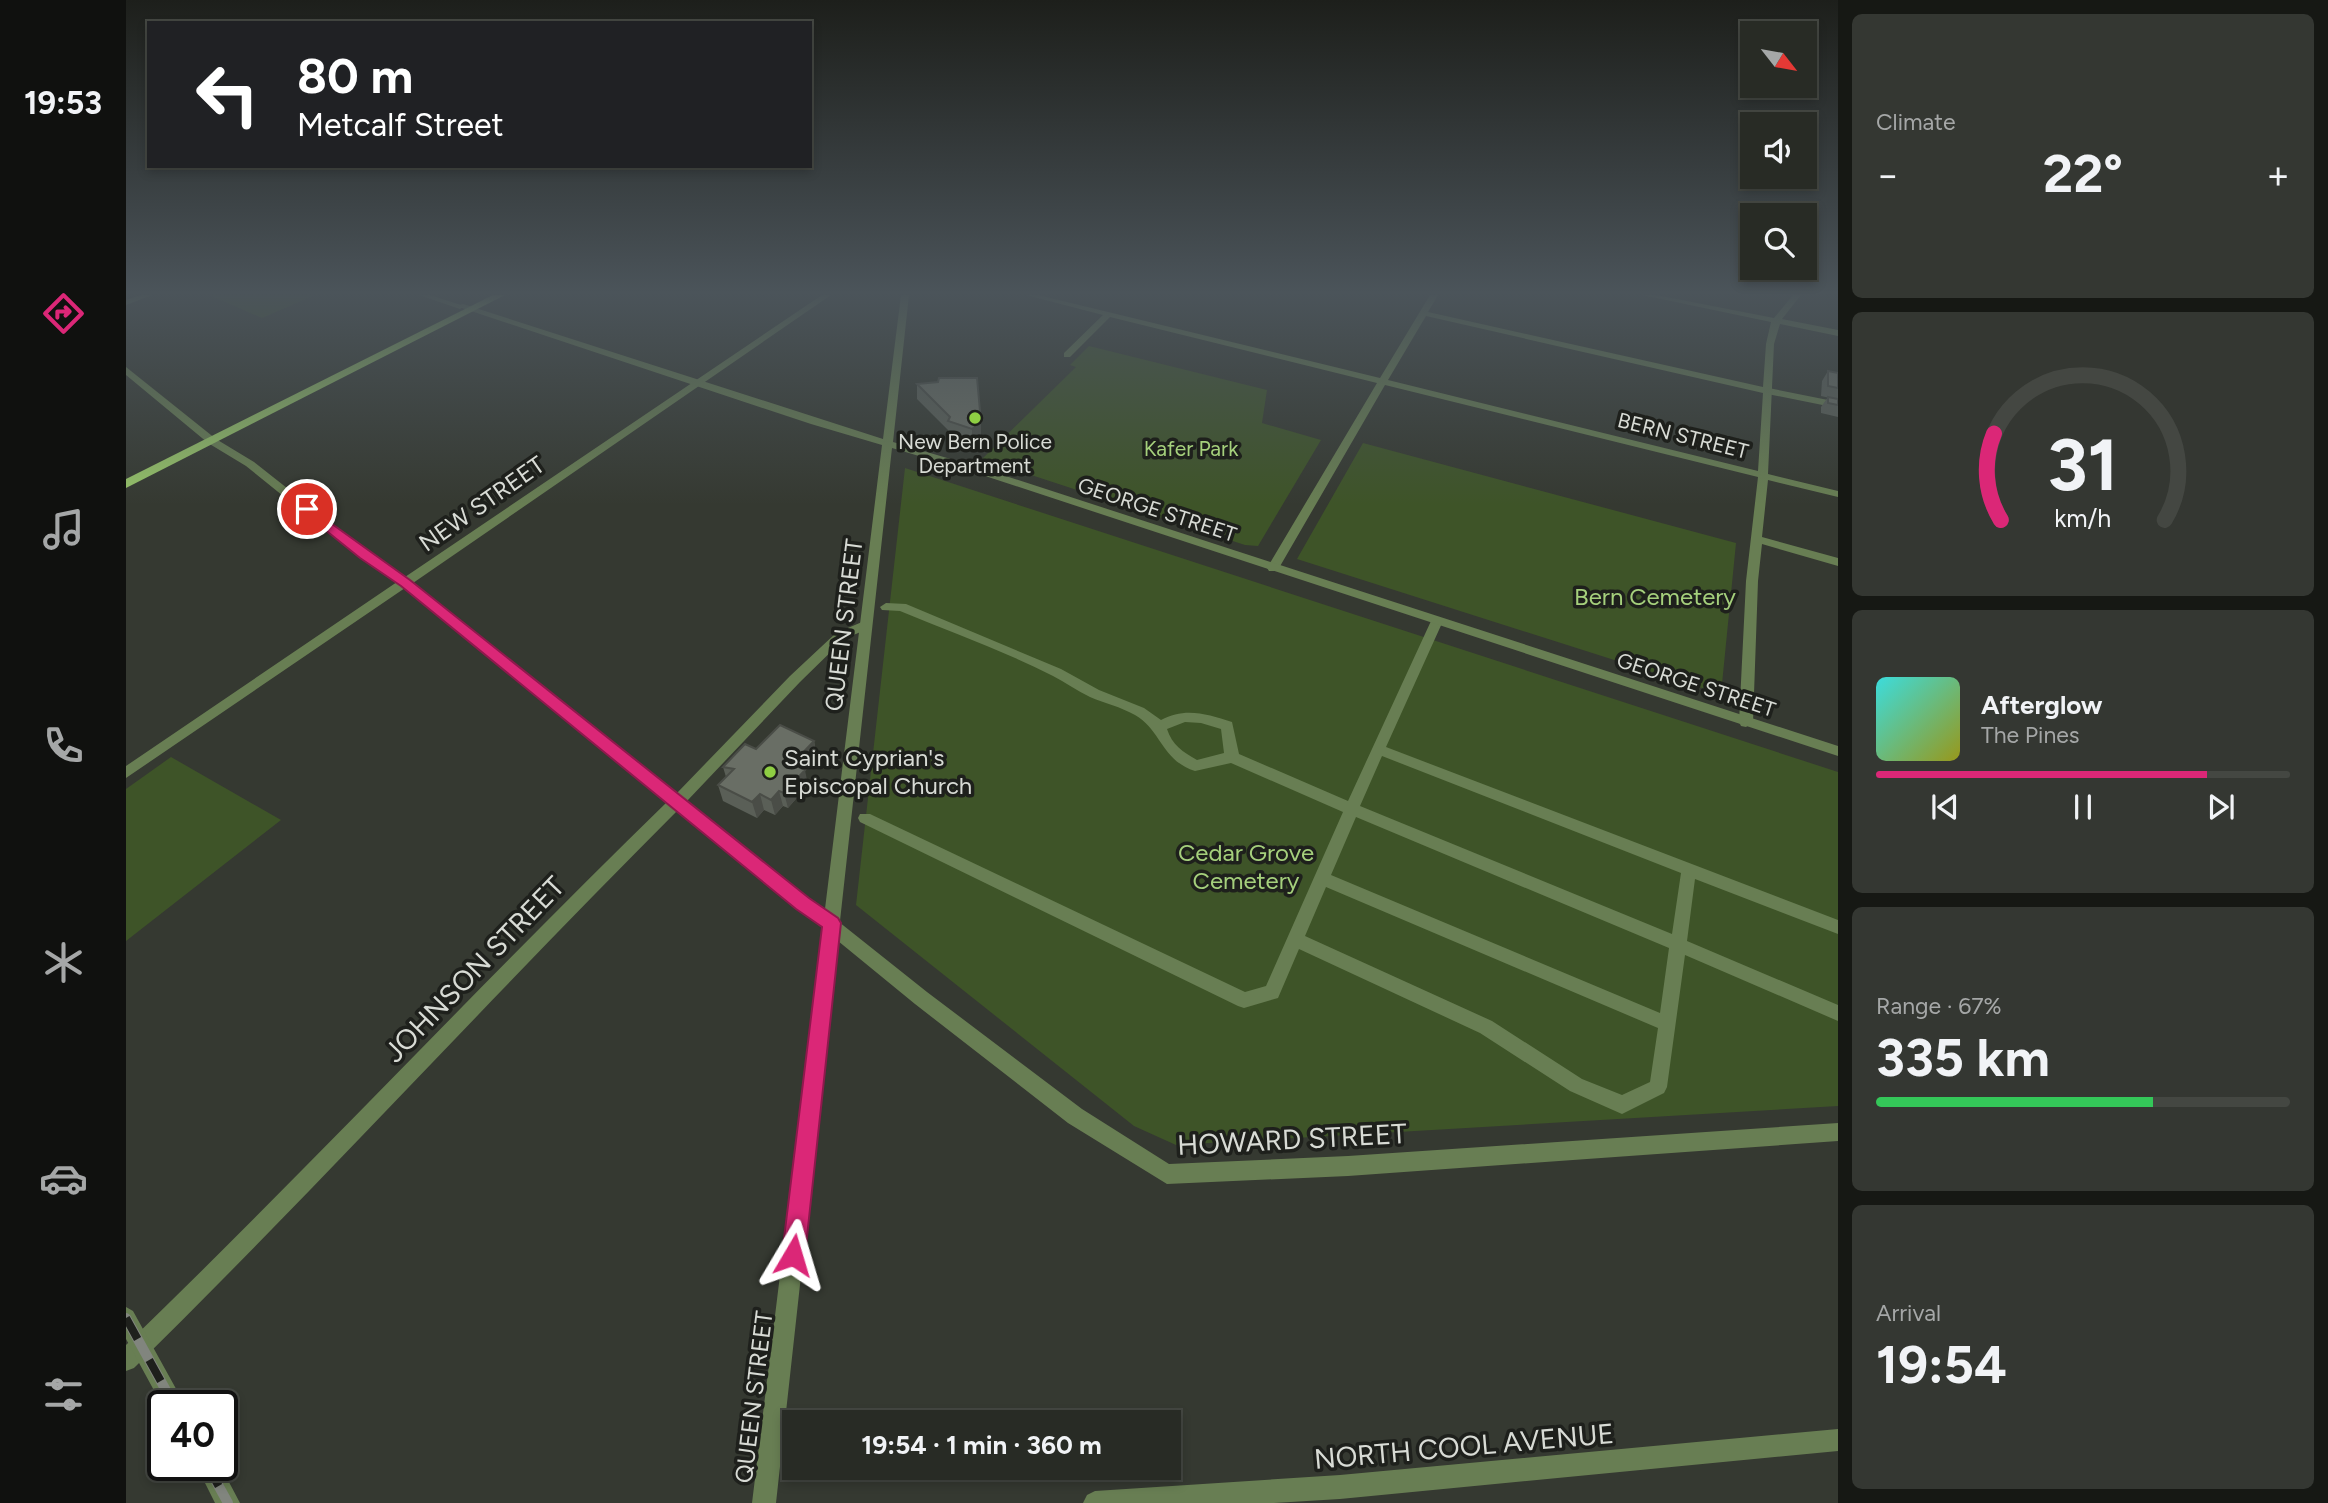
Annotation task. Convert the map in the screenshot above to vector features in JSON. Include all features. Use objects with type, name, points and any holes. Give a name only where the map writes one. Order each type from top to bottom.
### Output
[{"type":"main road","points":[[126,473],[208,437],[351,365]]},
{"type":"main road","points":[[126,484],[208,437]]},
{"type":"street","name":"GEORGE STREET","points":[[639,365],[814,422],[888,442],[1838,751]]},
{"type":"street","name":"NEW STREET","points":[[126,773],[724,365]]},
{"type":"street","name":"QUEEN STREET","points":[[765,1503],[897,365]]},
{"type":"street","name":"BERN STREET","points":[[1320,365],[1838,494]]},
{"type":"street","points":[[1273,568],[1391,365]]},
{"type":"street","points":[[1654,365],[1768,391]]},
{"type":"street","points":[[1746,722],[1752,581],[1763,475],[1769,365]]},
{"type":"street","name":"HOWARD STREET","points":[[126,370],[208,437],[250,464],[364,555],[406,583],[802,904],[832,923],[911,990],[1075,1116],[1167,1174],[1348,1166],[1838,1132]]},
{"type":"street","points":[[1757,539],[1838,562]]},
{"type":"street","points":[[886,607],[902,607],[1056,672],[1094,693],[1139,711],[1160,727],[1163,741],[1172,751],[1195,766],[1232,757],[1352,810],[1678,943],[1838,1013]]},
{"type":"street","points":[[865,818],[1244,1000],[1272,992],[1437,621]]},
{"type":"street","name":"JOHNSON STREET","points":[[134,1353],[244,1245],[550,927],[840,636],[866,625]]},
{"type":"street","points":[[1160,727],[1172,718],[1190,714],[1227,726],[1232,757]]},
{"type":"street","points":[[1378,749],[1838,927]]},
{"type":"street","points":[[1297,940],[1486,1027],[1576,1085],[1622,1105],[1658,1087],[1689,869]]},
{"type":"street","points":[[1323,879],[1667,1024]]},
{"type":"street","points":[[126,1318],[134,1353],[162,1390]]},
{"type":"street","name":"NORTH COOL AVENUE","points":[[1095,1503],[1340,1488],[1838,1440]]},
{"type":"street","points":[[216,1481],[228,1503]]},
{"type":"lane","points":[[1768,391],[1838,405]]},
{"type":"green space","name":"Kafer Park","points":[[1070,365],[1166,365],[1267,390],[1262,423],[1321,440],[1258,546],[1245,545],[982,459],[1076,367]]},
{"type":"green space","name":"Bern Cemetery","points":[[1363,443],[1736,543],[1721,694],[1297,559]]},
{"type":"green space","name":"Cedar Grove Cemetery","points":[[905,468],[1838,772],[1838,1106],[1176,1145],[1134,1126],[856,905]]},
{"type":"green space","points":[[171,757],[281,820],[126,941],[126,789]]},
{"type":"building","points":[[1828,371],[1838,373],[1838,388],[1828,386]]},
{"type":"building","points":[[939,378],[977,378],[981,422],[972,429],[948,421],[950,417],[917,384],[938,382]]},
{"type":"building","points":[[1828,397],[1838,399],[1838,405],[1828,403]]},
{"type":"building","name":"Saint Cyprian's Episcopal Church","points":[[780,725],[814,741],[792,764],[805,770],[784,793],[779,791],[771,800],[760,794],[752,802],[718,785],[734,769],[723,767],[745,744],[756,749]]},
{"type":"railway","points":[[126,1318],[166,1390]]},
{"type":"railway","points":[[216,1481],[228,1503]]},
{"type":"place","name":"New Bern Police Department","points":[[975,418]]},
{"type":"place","name":"Saint Cyprian's Episcopal Church","points":[[770,772]]},
{"type":"route","points":[[307,509],[364,555],[406,583],[802,904],[832,923],[793,1255]]}]
